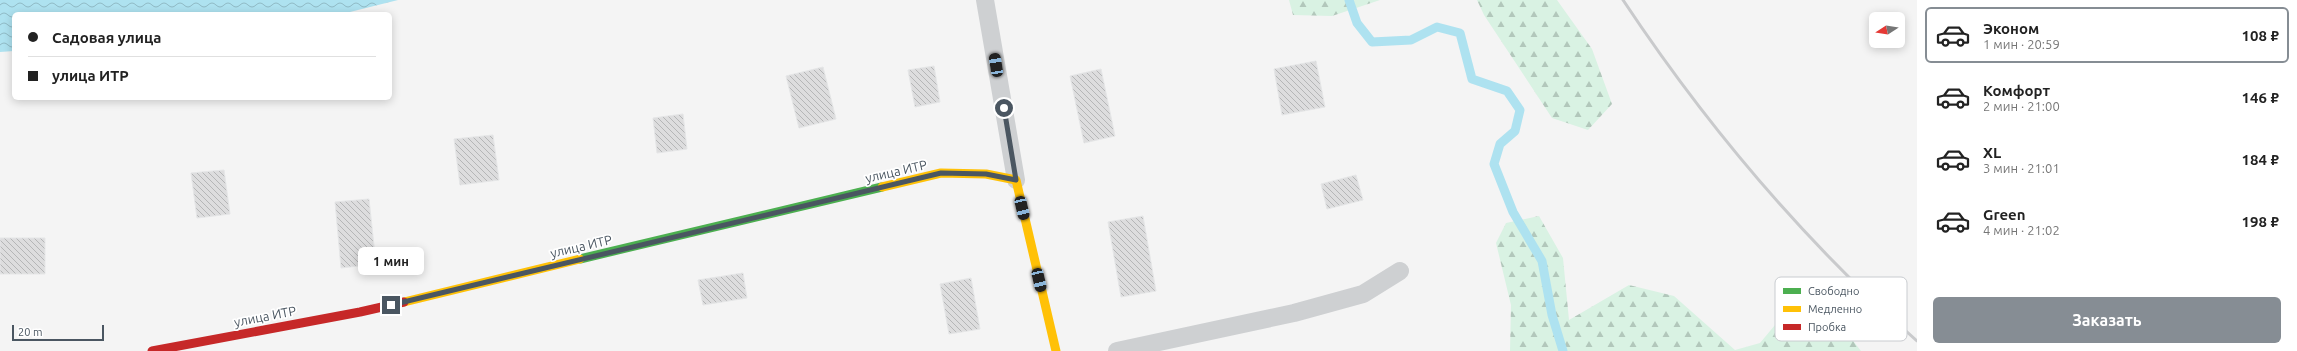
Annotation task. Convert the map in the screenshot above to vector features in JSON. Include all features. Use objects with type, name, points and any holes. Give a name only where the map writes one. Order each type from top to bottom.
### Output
[{"type":"street","name":"улица ИТР","points":[[152,351],[360,312],[941,173],[986,174],[1016,180]]},
{"type":"street","points":[[1016,180],[1056,351]]},
{"type":"lane","points":[[985,0],[1016,180]]},
{"type":"lane","points":[[1117,351],[1294,313],[1363,294],[1400,271]]},
{"type":"green space","points":[[1289,0],[1380,0],[1332,16],[1293,15]]},
{"type":"green space","points":[[1477,0],[1557,0],[1592,49],[1612,104],[1588,130],[1552,118],[1484,15]]},
{"type":"green space","points":[[1539,216],[1563,258],[1569,320],[1629,285],[1674,296],[1735,350],[1760,343],[1775,325],[1775,341],[1853,341],[1861,351],[1510,351],[1511,305],[1496,243],[1506,223]]},
{"type":"water","points":[[0,0],[398,0],[350,12],[12,12],[12,51],[0,52]]},
{"type":"building","points":[[1316,61],[1325,107],[1282,115],[1274,69]]},
{"type":"building","points":[[934,66],[940,102],[915,107],[908,70]]},
{"type":"building","points":[[823,67],[836,119],[799,128],[786,76]]},
{"type":"building","points":[[1101,69],[1115,136],[1084,143],[1070,76]]},
{"type":"building","points":[[683,114],[687,149],[657,153],[653,118]]},
{"type":"building","points":[[493,135],[499,180],[460,185],[454,139]]},
{"type":"building","points":[[224,170],[230,214],[197,218],[191,173]]},
{"type":"building","points":[[1356,175],[1363,200],[1327,209],[1321,184]]},
{"type":"building","points":[[369,199],[376,264],[341,268],[335,202]]},
{"type":"building","points":[[1143,216],[1156,291],[1121,297],[1108,222]]},
{"type":"building","points":[[0,238],[45,238],[45,274],[0,274]]},
{"type":"building","points":[[743,273],[747,298],[703,305],[698,280]]},
{"type":"building","points":[[971,278],[980,329],[949,334],[940,284]]},
{"type":"waterway","points":[[1349,0],[1357,23],[1372,42],[1411,40],[1437,27],[1460,33],[1472,79],[1507,91],[1520,110],[1515,131],[1500,144],[1494,164],[1513,212],[1542,261],[1552,315],[1563,351]]},
{"type":"railway","points":[[1623,0],[1688,92],[1723,137],[1797,223],[1849,277]]},
{"type":"railway","points":[[1907,332],[1917,341]]},
{"type":"traffic: fast","points":[[580,259],[882,187]]},
{"type":"traffic: slow","points":[[882,187],[941,173],[986,174],[1016,180],[1056,351]]},
{"type":"traffic: slow","points":[[404,302],[580,259]]},
{"type":"traffic: jam","points":[[152,351],[360,312],[404,302]]},
{"type":"route","points":[[391,305],[941,173],[986,174],[1016,180],[1004,108]]}]
